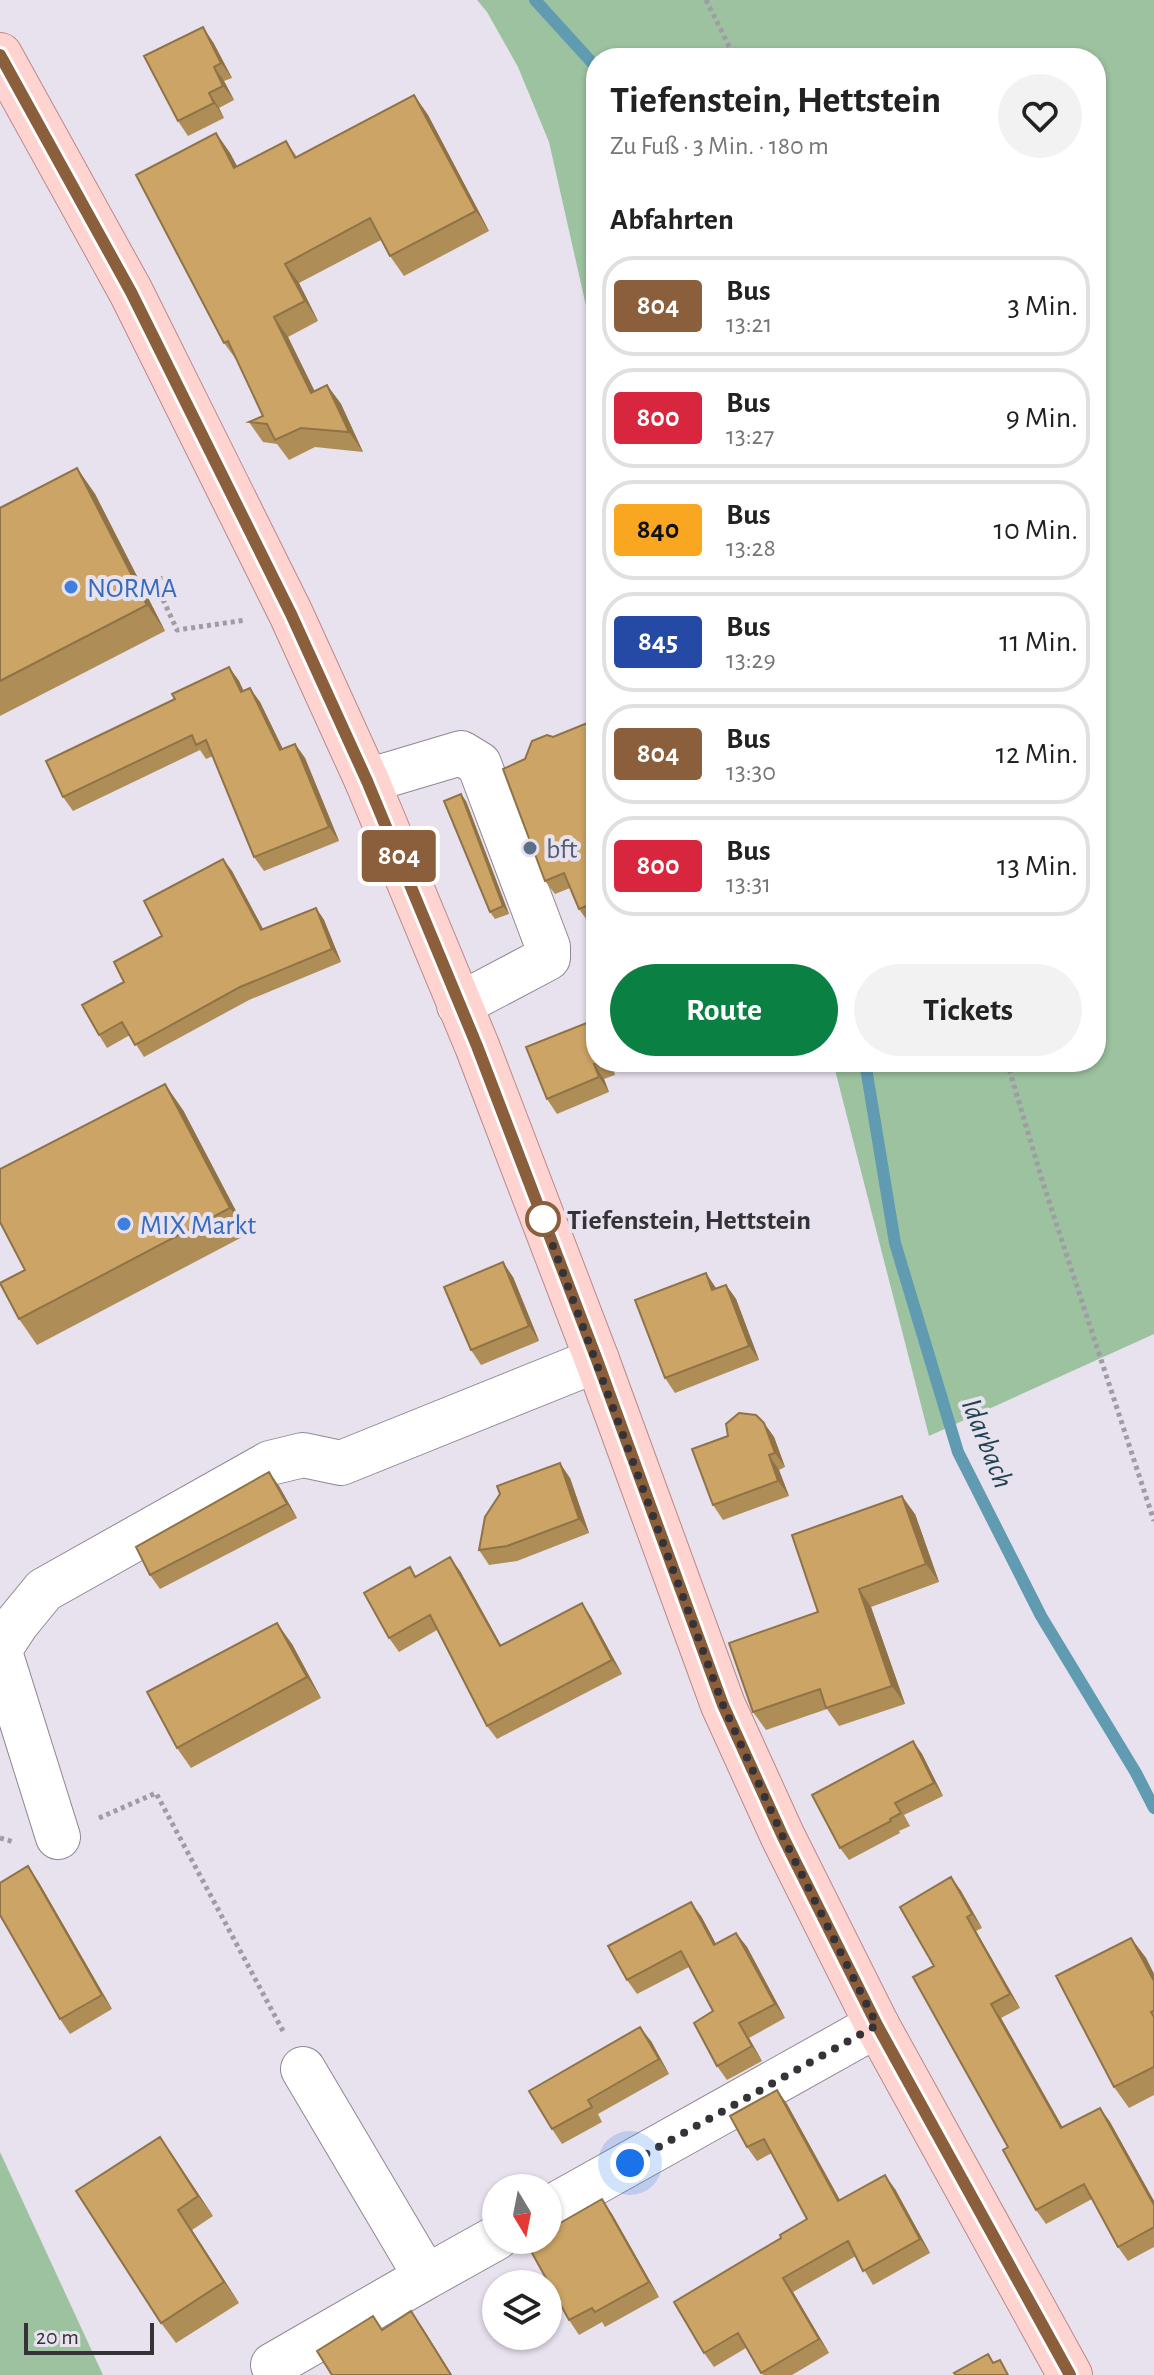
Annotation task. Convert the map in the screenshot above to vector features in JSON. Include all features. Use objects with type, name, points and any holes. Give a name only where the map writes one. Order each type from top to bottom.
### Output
[{"type":"main road","points":[[0,55],[131,292],[291,614],[367,781],[459,1005],[597,1360],[723,1705],[783,1837],[877,2025],[1070,2375]]},
{"type":"lane","points":[[367,781],[461,753],[479,764],[548,947],[548,958],[459,1005]]},
{"type":"lane","points":[[58,1837],[0,1650],[44,1590],[270,1463],[303,1455],[341,1463],[597,1360]]},
{"type":"lane","points":[[562,2201],[877,2025]]},
{"type":"lane","points":[[303,2069],[426,2277]]},
{"type":"lane","points":[[273,2365],[482,2246]]},
{"type":"path","points":[[706,0],[730,48]]},
{"type":"path","points":[[160,576],[160,593],[177,630],[291,614]]},
{"type":"path","points":[[1010,1072],[1043,1183],[1154,1521]]},
{"type":"path","points":[[58,1837],[156,1793],[303,2069]]},
{"type":"green space","points":[[477,0],[1154,0],[1154,1334],[929,1436],[836,1072],[1106,1072],[1106,48],[586,48],[586,306],[549,142],[518,67]]},
{"type":"green space","points":[[0,2152],[103,2375],[0,2375]]},
{"type":"building","points":[[203,27],[221,63],[214,67],[223,86],[209,93],[214,103],[178,121],[144,56]]},
{"type":"building","points":[[414,95],[476,211],[390,256],[370,218],[285,264],[305,301],[274,317],[311,393],[327,385],[349,432],[301,428],[275,440],[267,424],[249,422],[263,416],[228,341],[224,343],[136,175],[216,133],[234,168],[286,141],[295,158]]},
{"type":"building","name":"NORMA","points":[[77,468],[147,605],[0,681],[0,508]]},
{"type":"building","points":[[229,667],[241,692],[250,688],[280,750],[295,744],[329,827],[254,857],[206,740],[196,745],[192,735],[63,797],[46,761],[175,699],[172,694]]},
{"type":"building","points":[[586,724],[586,906],[579,909],[564,873],[545,881],[503,769],[525,759],[532,741],[547,735],[553,737]]},
{"type":"building","points":[[461,794],[503,906],[490,912],[444,801]]},
{"type":"building","points":[[223,859],[261,930],[316,908],[332,949],[240,987],[135,1045],[122,1022],[99,1035],[82,1005],[124,982],[114,962],[162,936],[144,901]]},
{"type":"building","points":[[586,1023],[586,1072],[597,1072],[599,1077],[547,1099],[526,1047]]},
{"type":"building","name":"MIX Markt","points":[[165,1084],[230,1208],[19,1319],[0,1283],[25,1270],[0,1222],[0,1169]]},
{"type":"building","points":[[503,1262],[529,1326],[471,1350],[444,1287]]},
{"type":"building","points":[[706,1273],[712,1290],[726,1285],[749,1346],[665,1378],[635,1300]]},
{"type":"building","points":[[739,1413],[756,1415],[764,1423],[775,1453],[769,1455],[778,1481],[713,1505],[692,1449],[728,1436],[726,1424]]},
{"type":"building","points":[[560,1463],[579,1519],[507,1546],[479,1550],[485,1517],[500,1494],[497,1486]]},
{"type":"building","points":[[269,1472],[287,1504],[150,1575],[136,1547]]},
{"type":"building","points":[[902,1496],[926,1564],[859,1589],[892,1686],[826,1708],[820,1689],[753,1712],[729,1643],[818,1612],[792,1535]]},
{"type":"building","points":[[450,1557],[500,1646],[582,1603],[612,1660],[487,1726],[430,1615],[389,1638],[364,1593],[410,1567],[415,1577]]},
{"type":"building","points":[[277,1623],[307,1677],[177,1748],[147,1692]]},
{"type":"building","points":[[913,1741],[934,1783],[895,1803],[901,1813],[891,1821],[840,1848],[812,1795]]},
{"type":"building","points":[[28,1866],[102,1995],[60,2019],[0,1915],[0,1883]]},
{"type":"building","points":[[951,1877],[972,1914],[967,1917],[1010,1994],[991,2004],[1061,2128],[1100,2108],[1154,2205],[1154,2227],[1118,2247],[1084,2184],[1036,2210],[1003,2150],[1008,2147],[913,1977],[934,1966],[900,1907]]},
{"type":"building","points":[[691,1902],[714,1945],[736,1933],[775,2004],[739,2023],[752,2046],[717,2066],[694,2023],[713,2011],[681,1951],[627,1980],[608,1946]]},
{"type":"building","points":[[1131,1938],[1154,1981],[1154,2010],[1151,2012],[1154,2017],[1154,2067],[1114,2087],[1056,1976]]},
{"type":"building","points":[[640,2027],[659,2059],[588,2100],[592,2107],[552,2129],[529,2091]]},
{"type":"building","points":[[777,2090],[838,2201],[885,2175],[920,2239],[863,2271],[848,2241],[783,2278],[819,2339],[761,2373],[738,2333],[704,2353],[674,2302],[807,2219],[764,2139],[747,2147],[730,2116]]},
{"type":"building","points":[[160,2137],[198,2196],[178,2210],[224,2282],[161,2323],[76,2191]]},
{"type":"building","points":[[602,2199],[649,2282],[595,2312],[592,2308],[569,2320],[562,2307],[562,2270],[541,2270],[533,2254],[562,2254],[562,2222]]},
{"type":"building","points":[[411,2311],[451,2375],[332,2375],[317,2351],[373,2316],[382,2330]]},
{"type":"building","points":[[988,2354],[993,2363],[1000,2360],[1008,2375],[954,2373]]},
{"type":"waterway","name":"Idarbach","points":[[535,0],[586,56]]},
{"type":"waterway","name":"Idarbach","points":[[867,1072],[895,1243],[958,1452],[1041,1616],[1154,1808]]},
{"type":"bus line","name":"804","points":[[0,55],[131,292],[291,614],[367,781],[477,1046],[597,1360],[723,1705],[783,1837],[877,2025],[1070,2375]]},
{"type":"place","name":"NORMA","points":[[71,587]]},
{"type":"place","name":"bft","points":[[530,848]]},
{"type":"place","name":"Tiefenstein, Hettstein","points":[[543,1219]]},
{"type":"place","name":"MIX Markt","points":[[124,1224]]},
{"type":"route","points":[[543,1219],[723,1705],[783,1837],[877,2025],[630,2163]]}]
